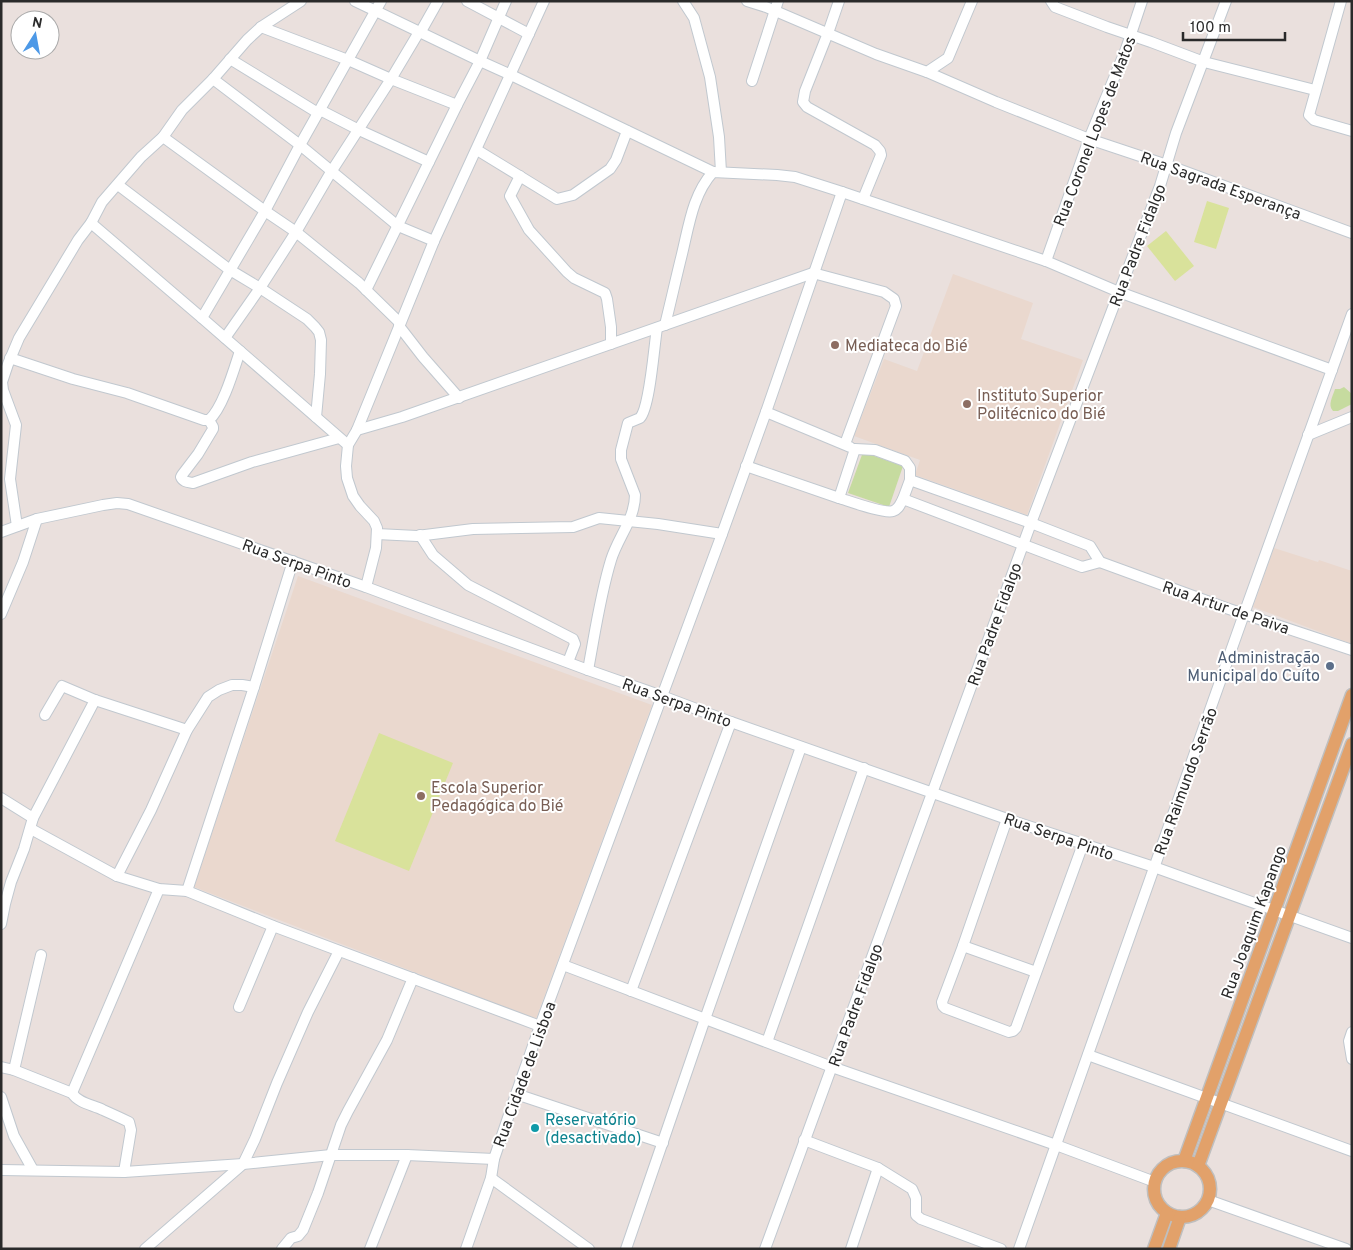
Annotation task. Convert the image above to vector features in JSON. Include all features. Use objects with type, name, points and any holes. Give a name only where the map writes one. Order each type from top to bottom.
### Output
[{"type":"main road","name":"Rua Joaquim Kapango","points":[[1184,1161],[1352,695]]},
{"type":"main road","points":[[1337,739],[1351,745]]},
{"type":"main road","name":"Rua Joaquim Kapango","points":[[1198,1166],[1351,745]]},
{"type":"main road","points":[[1306,823],[1321,829]]},
{"type":"main road","points":[[1239,1006],[1255,1012]]},
{"type":"main road","points":[[1174,1162],[1192,1162],[1198,1166],[1205,1172],[1210,1181],[1211,1191],[1204,1208],[1189,1217],[1180,1217],[1167,1213],[1160,1207],[1154,1191],[1159,1173],[1166,1166],[1174,1162]]},
{"type":"main road","points":[[1154,1249],[1167,1213]]},
{"type":"main road","points":[[1169,1249],[1180,1217]]},
{"type":"street","points":[[17,526],[10,479],[16,425],[3,390],[2,382],[19,338],[78,240],[91,223],[102,202],[142,157],[163,137],[182,110],[213,79],[247,40],[262,27],[301,1]]},
{"type":"street","points":[[354,1],[717,172],[795,177],[863,198],[1046,261],[1119,292],[1332,370]]},
{"type":"street","points":[[202,318],[265,211],[381,1]]},
{"type":"street","points":[[225,338],[296,232],[438,1]]},
{"type":"street","points":[[467,1],[529,34]]},
{"type":"street","points":[[366,290],[480,61],[506,1]]},
{"type":"street","points":[[366,587],[376,548],[377,528],[374,521],[353,496],[347,478],[348,445],[357,430],[434,241],[544,1]]},
{"type":"street","points":[[683,1],[694,18],[710,78],[719,137],[717,172]]},
{"type":"street","name":"Rua Sagrada Esperança","points":[[747,1],[776,6],[828,33],[876,54],[927,72],[1089,139],[1166,164],[1352,233]]},
{"type":"street","points":[[839,1],[802,99],[806,107],[875,145],[880,151],[881,155],[863,198]]},
{"type":"street","points":[[927,72],[948,58],[972,1]]},
{"type":"street","points":[[1051,1],[1055,7],[1204,62],[1315,90]]},
{"type":"street","name":"Rua Coronel Lopes de Matos","points":[[1046,261],[1089,139],[1142,1]]},
{"type":"street","name":"Rua Padre Fidalgo","points":[[765,1249],[1031,523],[1160,186],[1176,133],[1226,1]]},
{"type":"street","points":[[1341,1],[1309,115],[1314,120],[1352,131]]},
{"type":"street","points":[[752,81],[776,6]]},
{"type":"street","points":[[262,27],[457,105]]},
{"type":"street","points":[[230,60],[319,111],[429,162]]},
{"type":"street","points":[[213,79],[300,145],[398,226],[434,241]]},
{"type":"street","points":[[477,150],[555,198],[562,198],[573,195],[610,169],[616,160],[627,130]]},
{"type":"street","points":[[163,137],[296,232],[366,290],[400,325],[423,357],[459,398]]},
{"type":"street","points":[[588,670],[599,609],[611,561],[616,546],[630,521],[635,500],[635,495],[621,459],[621,450],[628,422],[640,418],[644,412],[661,327],[692,211],[699,192],[707,179],[717,172]]},
{"type":"street","points":[[520,176],[510,196],[529,230],[574,278],[604,293],[607,299],[611,327],[611,344]]},
{"type":"street","points":[[118,185],[230,270],[307,319],[319,332],[321,340],[320,374],[316,417]]},
{"type":"street","name":"Rua Cidade de Lisboa","points":[[1,1170],[124,1172],[243,1164],[331,1155],[494,1158],[540,1026],[766,412],[842,192]]},
{"type":"street","points":[[91,223],[348,445]]},
{"type":"street","points":[[357,430],[459,398],[813,273],[884,292],[894,299],[896,306],[845,444]]},
{"type":"street","name":"Rua Raimundo Serrão","points":[[1019,1249],[1352,314]]},
{"type":"street","points":[[209,420],[226,393],[240,351]]},
{"type":"street","points":[[10,358],[209,420]]},
{"type":"street","points":[[746,466],[839,498],[881,510],[892,512],[899,508],[903,499],[910,480],[910,468],[905,461],[875,450],[855,449],[766,412]]},
{"type":"street","points":[[1308,435],[1352,417]]},
{"type":"street","points":[[209,420],[213,429],[198,454],[182,475],[182,480],[186,482],[193,484],[252,462],[339,438]]},
{"type":"street","points":[[839,498],[855,449]]},
{"type":"street","points":[[903,499],[1082,567],[1100,562],[1090,546],[910,480]]},
{"type":"street","name":"Rua Serpa Pinto","points":[[1,532],[37,519],[117,502],[128,504],[366,587],[801,747],[1154,867],[1352,938]]},
{"type":"street","points":[[377,534],[420,535],[473,529],[573,527],[599,518],[722,534]]},
{"type":"street","points":[[1,614],[23,562],[37,519]]},
{"type":"street","points":[[420,535],[433,555],[468,585],[573,639],[575,644],[568,662]]},
{"type":"street","points":[[187,891],[293,561]]},
{"type":"street","name":"Rua Artur de Paiva","points":[[1100,562],[1244,614],[1352,650]]},
{"type":"street","points":[[117,876],[151,810],[187,730],[208,697],[218,690],[232,685],[254,687]]},
{"type":"street","points":[[45,715],[62,686],[95,700],[187,730]]},
{"type":"street","points":[[1,924],[11,882],[31,829],[33,818],[95,700]]},
{"type":"street","points":[[631,991],[731,722]]},
{"type":"street","points":[[626,1249],[801,747]]},
{"type":"street","points":[[767,1042],[864,768]]},
{"type":"street","points":[[1,798],[33,818]]},
{"type":"street","points":[[1007,818],[942,1006],[1009,1032],[1016,1028],[1083,844]]},
{"type":"street","points":[[31,829],[117,876],[159,889],[187,891],[273,926],[540,1026]]},
{"type":"street","points":[[72,1093],[159,889]]},
{"type":"street","points":[[239,1007],[273,926]]},
{"type":"street","points":[[963,946],[1036,972]]},
{"type":"street","points":[[145,1249],[243,1164],[308,1012],[339,951]]},
{"type":"street","points":[[14,1070],[41,956]]},
{"type":"street","points":[[563,965],[832,1067],[1056,1145],[1155,1182]]},
{"type":"street","points":[[282,1249],[290,1238],[298,1236],[303,1230],[318,1193],[341,1125],[387,1040],[413,978]]},
{"type":"street","points":[[1352,1032],[1349,1041],[1352,1059]]},
{"type":"street","points":[[1088,1055],[1352,1151]]},
{"type":"street","points":[[1,1067],[14,1070],[72,1093],[75,1098],[129,1122],[131,1130],[124,1172]]},
{"type":"street","points":[[516,1094],[663,1143]]},
{"type":"street","points":[[1,1097],[14,1136],[33,1170]]},
{"type":"street","points":[[804,1140],[878,1168],[912,1189],[916,1198],[916,1215],[921,1219],[1001,1249]]},
{"type":"street","points":[[370,1249],[407,1155]]},
{"type":"street","points":[[466,1249],[491,1178],[494,1158]]},
{"type":"street","points":[[851,1249],[878,1168]]},
{"type":"street","points":[[491,1178],[589,1249]]},
{"type":"street","points":[[1208,1200],[1346,1249]]},
{"type":"shaded area","name":"Instituto Superior Politécnico do Bié","points":[[953,274],[1033,303],[1021,339],[1083,360],[1027,515],[915,475],[920,460],[854,436],[884,359],[917,371]]},
{"type":"shaded area","points":[[1274,548],[1352,571],[1352,644],[1253,607]]},
{"type":"shaded area","name":"Escola Superior Pedagógica do Bié","points":[[298,576],[652,705],[536,1019],[194,887]]},
{"type":"green space","points":[[1207,201],[1229,208],[1216,249],[1194,242]]},
{"type":"green space","points":[[1166,231],[1194,266],[1175,281],[1147,246]]},
{"type":"green space","points":[[1344,387],[1352,394],[1352,404],[1338,411],[1333,411],[1330,403],[1335,389]]},
{"type":"green space","points":[[863,452],[903,466],[889,507],[848,493]]},
{"type":"green space","points":[[379,733],[453,763],[409,871],[335,841]]},
{"type":"place","name":"Mediateca do Bié","points":[[835,345]]},
{"type":"place","name":"Instituto Superior Politécnico do Bié","points":[[967,404]]},
{"type":"place","name":"Administração Municipal do Cuíto","points":[[1330,666]]},
{"type":"place","name":"Escola Superior Pedagógica do Bié","points":[[421,796]]},
{"type":"place","name":"Reservatório (desactivado)","points":[[535,1128]]}]
